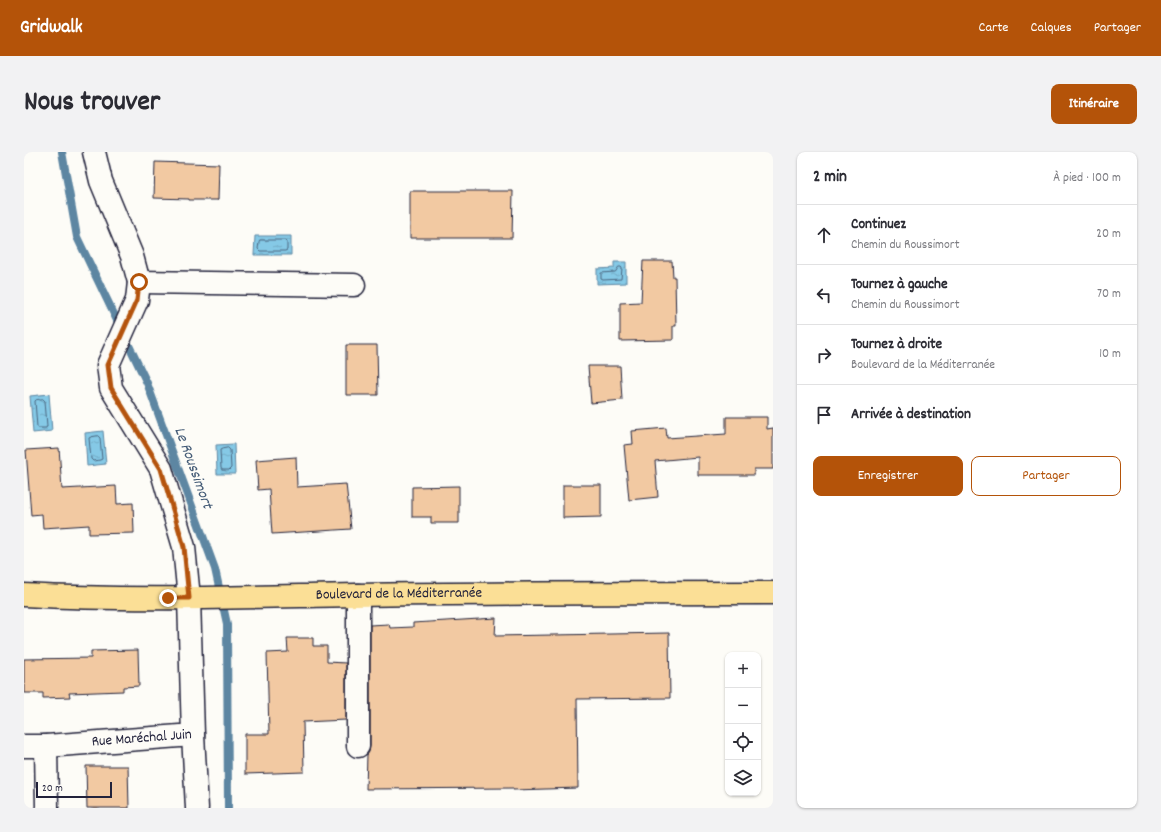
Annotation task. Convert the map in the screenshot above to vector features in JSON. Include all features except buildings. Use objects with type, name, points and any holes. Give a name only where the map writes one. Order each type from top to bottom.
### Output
[{"type":"main road","name":"Boulevard de la Méditerranée","points":[[24,595],[111,598],[197,598],[585,593],[773,593]]},
{"type":"street","points":[[94,152],[101,181],[132,256],[138,291],[354,285]]},
{"type":"street","name":"Rue Maréchal Juin","points":[[24,746],[46,746],[193,735],[197,598],[161,469],[111,388],[108,365],[138,291]]},
{"type":"street","points":[[358,595],[358,746]]},
{"type":"street","points":[[193,735],[197,808]]},
{"type":"street","points":[[46,746],[47,808]]},
{"type":"water","points":[[255,236],[291,236],[291,255],[254,255]]},
{"type":"water","points":[[614,262],[626,262],[626,283],[597,284],[597,269],[614,268]]},
{"type":"water","points":[[49,394],[52,431],[33,433],[30,396]]},
{"type":"water","points":[[103,431],[106,464],[87,466],[85,433]]},
{"type":"water","points":[[234,444],[235,474],[217,474],[216,445]]},
{"type":"waterway","name":"Le Roussimort","points":[[62,152],[77,237],[147,383],[215,569],[227,624],[228,808]]},
{"type":"route","points":[[139,282],[137,300],[108,365],[111,388],[161,469],[184,547],[189,598],[168,598]]}]
